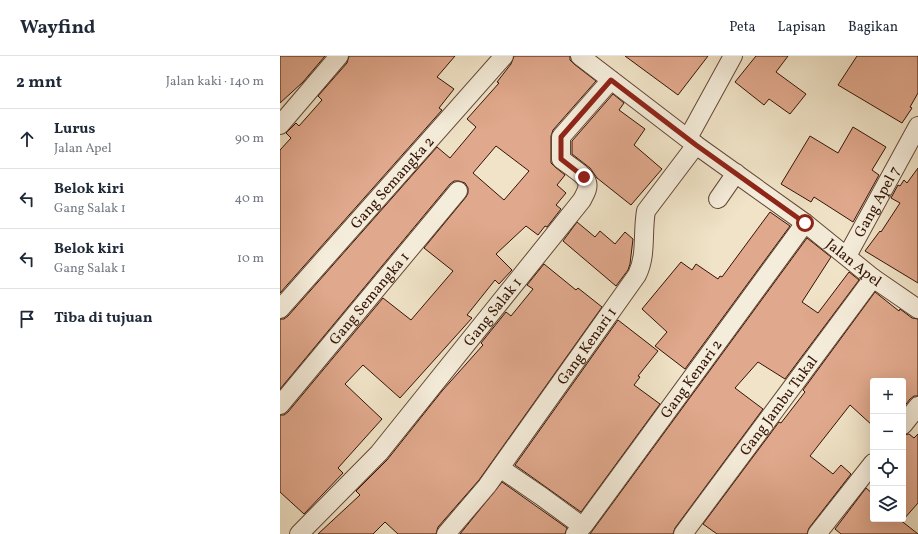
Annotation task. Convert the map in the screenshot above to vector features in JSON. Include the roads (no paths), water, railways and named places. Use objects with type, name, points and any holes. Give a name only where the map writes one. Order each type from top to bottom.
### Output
[{"type":"street","points":[[280,125],[339,56]]},
{"type":"street","name":"Gang Semangka 2","points":[[280,309],[504,56]]},
{"type":"street","name":"Jalan Apel","points":[[580,56],[692,142],[805,223],[873,278],[918,309]]},
{"type":"street","name":"Gang Kenari 1","points":[[446,534],[487,486],[637,275],[642,266],[646,211],[692,142],[733,56]]},
{"type":"street","name":"Gang Salak 1","points":[[299,534],[379,453],[582,200],[587,190],[587,182],[584,177],[561,159],[561,137],[611,80]]},
{"type":"street","name":"Gang Apel 7","points":[[847,256],[918,126]]},
{"type":"street","points":[[718,199],[736,173]]},
{"type":"street","name":"Gang Semangka 1","points":[[280,405],[458,191]]},
{"type":"street","name":"Gang Kenari 2","points":[[579,530],[805,223]]},
{"type":"street","name":"Gang Jambu Tukal","points":[[683,534],[873,278]]},
{"type":"street","points":[[906,421],[918,406]]},
{"type":"street","points":[[817,534],[870,467]]},
{"type":"street","points":[[500,468],[541,496],[579,530]]}]
